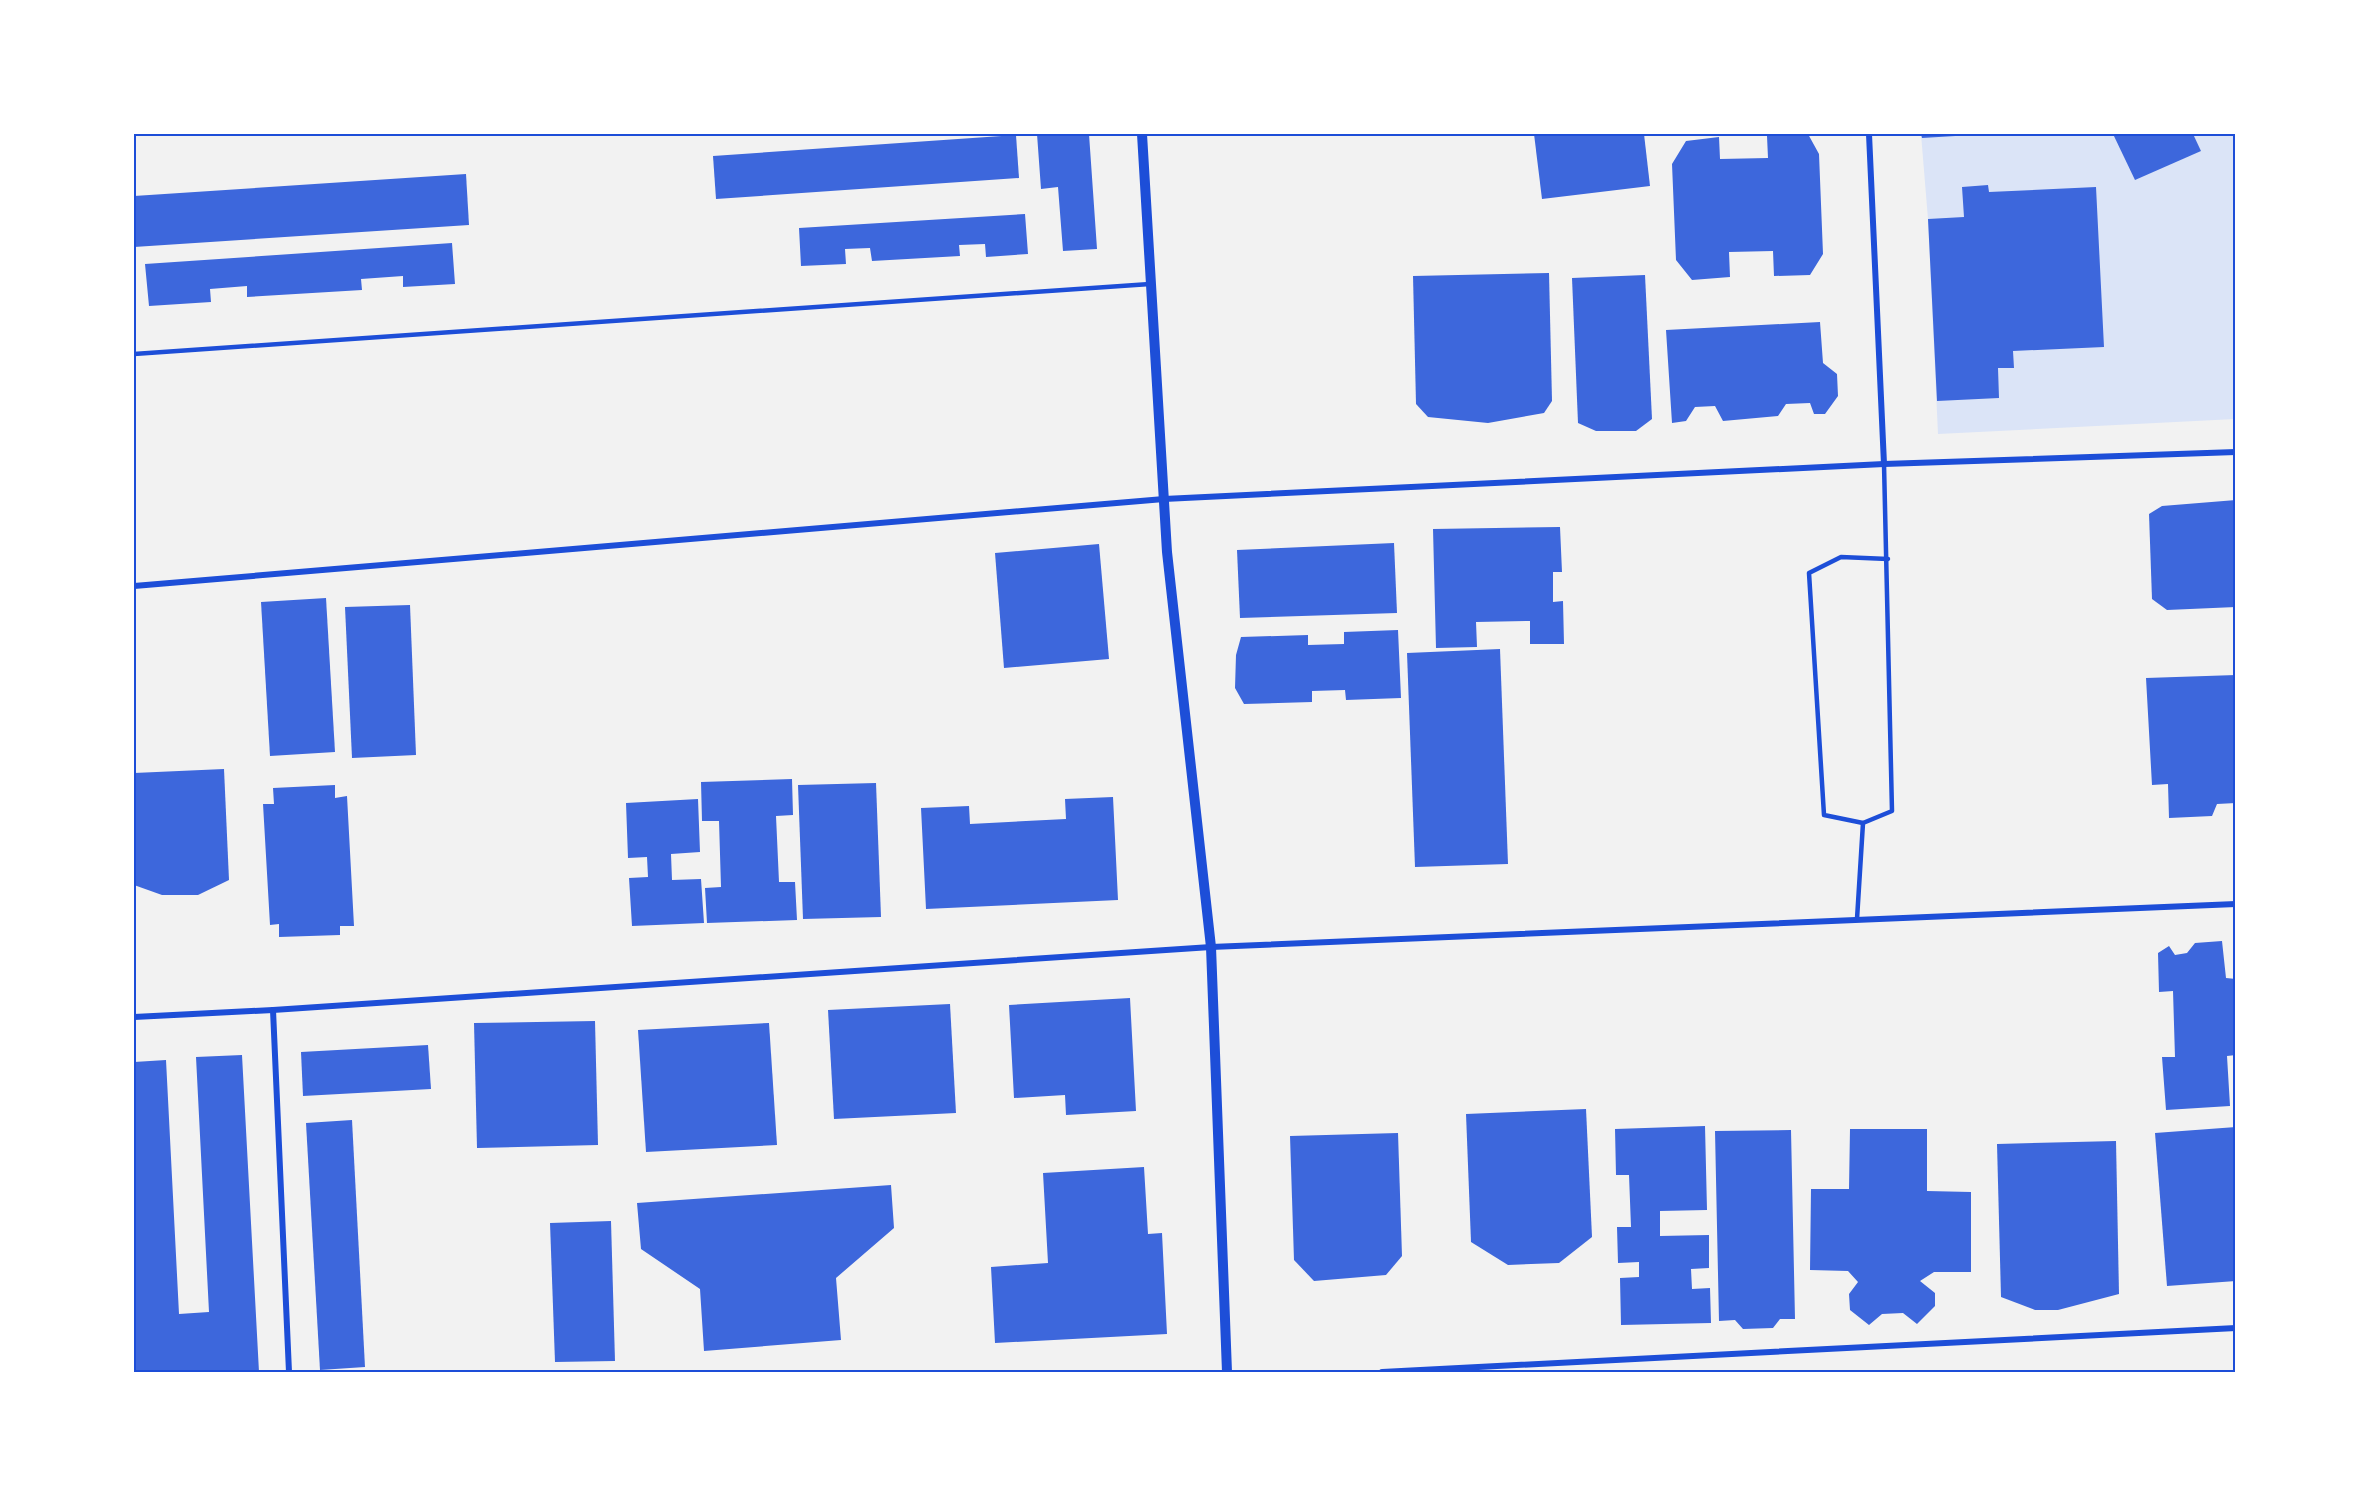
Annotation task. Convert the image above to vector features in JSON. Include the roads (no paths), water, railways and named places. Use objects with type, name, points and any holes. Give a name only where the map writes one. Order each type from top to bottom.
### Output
[{"type":"street","points":[[1142,134],[1167,552],[1211,947],[1227,1372]]},
{"type":"street","points":[[1869,134],[1884,464]]},
{"type":"street","points":[[134,586],[1164,499],[1884,464],[2235,452]]},
{"type":"street","points":[[134,1017],[273,1010],[1211,947],[2235,903]]},
{"type":"street","points":[[273,1010],[289,1372]]},
{"type":"street","points":[[1382,1372],[2235,1328]]},
{"type":"lane","points":[[134,354],[1150,284]]},
{"type":"lane","points":[[1884,464],[1888,559],[1892,811],[1863,823],[1824,815],[1809,573],[1841,557],[1888,559]]},
{"type":"lane","points":[[1857,919],[1863,823]]}]
